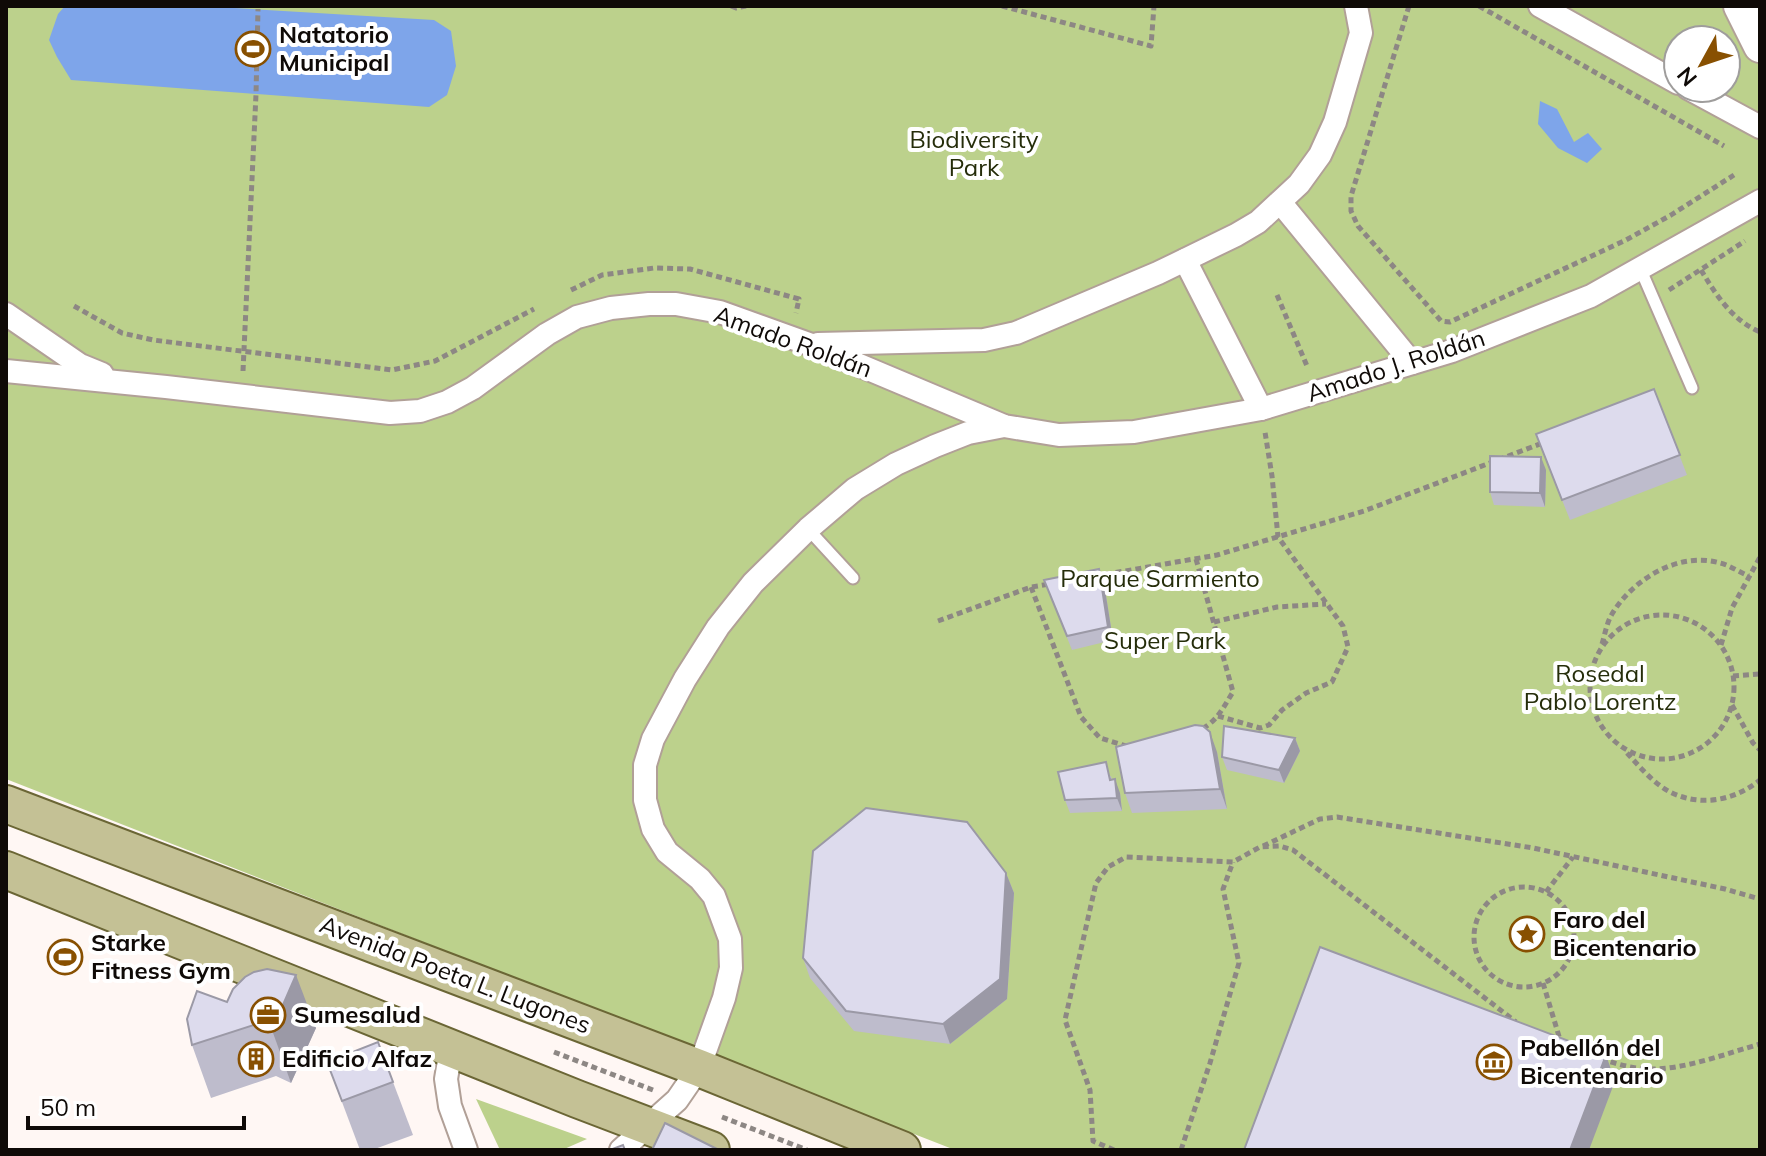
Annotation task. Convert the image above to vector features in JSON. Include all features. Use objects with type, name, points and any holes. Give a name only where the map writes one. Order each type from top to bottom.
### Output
[{"type":"main road","points":[[1740,6],[1760,46]]},
{"type":"main road","name":"Avenida Poeta L. Lugones","points":[[6,804],[699,1068],[902,1150]]},
{"type":"main road","points":[[6,870],[711,1150]]},
{"type":"street","points":[[1356,6],[1361,33]]},
{"type":"street","points":[[800,341],[984,340],[1016,333],[1185,260],[1258,222],[1299,184],[1320,155],[1335,122],[1361,33],[1375,6]]},
{"type":"street","points":[[1540,6],[1662,74]]},
{"type":"street","points":[[1718,104],[1760,127]]},
{"type":"street","name":"Amado J. Roldán","points":[[1004,426],[1059,435],[1134,432],[1261,409],[1452,351],[1591,296],[1760,201]]},
{"type":"street","points":[[1280,202],[1412,363]]},
{"type":"street","points":[[1185,260],[1261,409]]},
{"type":"street","name":"Amado Roldán","points":[[7,371],[390,413],[420,411],[447,402],[473,388],[547,334],[577,317],[611,308],[676,304],[720,312],[800,341],[1004,426]]},
{"type":"street","name":"Amado Roldán","points":[[6,314],[80,365],[122,382]]},
{"type":"street","points":[[621,1150],[677,1100],[699,1068],[724,998],[731,968],[730,939],[714,896],[700,879],[667,852],[653,829],[645,800],[645,765],[653,739],[685,679],[718,627],[753,583],[808,529],[855,489],[896,464],[968,433],[1004,426]]},
{"type":"street","points":[[451,1049],[446,1079],[450,1106],[466,1150]]},
{"type":"lane","points":[[1640,268],[1692,388]]},
{"type":"lane","points":[[808,529],[853,578]]},
{"type":"path","points":[[731,6],[746,6]]},
{"type":"path","points":[[1002,6],[1151,46],[1154,6]]},
{"type":"path","points":[[1409,6],[1351,196],[1351,211],[1358,226],[1441,321],[1450,322],[1626,240],[1734,175]]},
{"type":"path","points":[[1479,6],[1724,146]]},
{"type":"path","points":[[241,396],[258,9]]},
{"type":"path","points":[[1654,300],[1750,238]]},
{"type":"path","points":[[570,291],[602,275],[654,268],[690,269],[799,299],[800,341]]},
{"type":"path","points":[[1701,270],[1719,300],[1749,327],[1760,332]]},
{"type":"path","points":[[1277,295],[1307,366]]},
{"type":"path","points":[[74,306],[122,333],[153,340],[392,370],[435,361],[543,305]]},
{"type":"path","points":[[1218,716],[1260,728],[1269,725],[1282,710],[1306,693],[1332,682],[1348,647],[1343,626],[1278,537],[1261,409]]},
{"type":"path","points":[[1091,577],[1217,555],[1278,537],[1364,511],[1551,440]]},
{"type":"path","points":[[1721,645],[1732,608],[1760,557]]},
{"type":"path","points":[[1192,732],[1209,725],[1233,692],[1196,559]]},
{"type":"path","points":[[1749,576],[1719,562],[1692,559],[1659,570],[1631,590],[1610,615],[1591,668],[1589,692],[1594,715],[1606,735],[1626,751],[1645,773],[1669,791],[1698,801],[1730,798],[1760,780]]},
{"type":"path","points":[[938,621],[1031,587],[1061,582]]},
{"type":"path","points":[[1031,587],[1081,717],[1100,738],[1129,747]]},
{"type":"path","points":[[1214,622],[1277,607],[1327,604]]},
{"type":"path","points":[[1601,647],[1617,630],[1637,618],[1660,615],[1684,618],[1705,628],[1721,645],[1732,667],[1735,692],[1729,716],[1716,737],[1697,752],[1673,760],[1649,759],[1626,751]]},
{"type":"path","points":[[1733,676],[1760,674]]},
{"type":"path","points":[[1732,705],[1760,750]]},
{"type":"path","points":[[1114,1150],[1093,1141],[1090,1090],[1065,1020],[1096,883],[1108,867],[1126,857],[1233,862],[1320,819],[1337,817],[1533,848],[1760,899]]},
{"type":"path","points":[[1260,847],[1280,846],[1293,850],[1519,1024]]},
{"type":"path","points":[[1546,892],[1573,857]]},
{"type":"path","points":[[1181,1150],[1239,963],[1223,889],[1233,862]]},
{"type":"path","points":[[1520,887],[1546,892],[1562,904],[1570,918],[1574,935],[1572,952],[1564,967],[1543,983],[1518,987],[1501,982],[1488,972],[1478,957],[1474,940],[1475,925],[1481,910],[1491,898],[1505,890],[1520,887]]},
{"type":"path","points":[[1543,983],[1562,1046],[1553,1043]]},
{"type":"path","points":[[1590,1055],[1617,1064],[1651,1069],[1686,1064],[1760,1044]]},
{"type":"green space","name":"Parque Sarmiento","points":[[6,6],[1760,6],[1760,1150],[955,1150],[6,779]]},
{"type":"green space","points":[[476,1099],[587,1139],[562,1150],[500,1150]]},
{"type":"water","name":"Natatorio Municipal","points":[[65,6],[201,6],[434,20],[451,31],[456,66],[447,95],[429,107],[71,80],[49,40],[58,14]]},
{"type":"water","points":[[1540,101],[1557,109],[1574,142],[1588,133],[1602,149],[1587,163],[1558,148],[1538,124]]},
{"type":"building","points":[[1654,389],[1680,455],[1562,500],[1536,434]]},
{"type":"building","points":[[1490,456],[1541,457],[1540,493],[1490,492]]},
{"type":"building","points":[[1099,569],[1108,627],[1067,636],[1044,580]]},
{"type":"building","points":[[1195,725],[1203,726],[1210,732],[1220,789],[1125,793],[1116,747]]},
{"type":"building","points":[[1224,726],[1295,738],[1279,770],[1222,757]]},
{"type":"building","points":[[1106,762],[1110,780],[1115,779],[1117,798],[1065,800],[1058,772]]},
{"type":"building","points":[[866,808],[967,822],[1006,873],[1000,979],[943,1024],[846,1011],[803,958],[813,851]]},
{"type":"building","points":[[1518,919],[1526,919],[1532,929],[1526,939],[1518,939],[1512,933],[1512,925]]},
{"type":"building","name":"Pabellón del Bicentenario","points":[[1320,947],[1606,1055],[1570,1150],[1244,1150]]},
{"type":"building","points":[[267,969],[296,975],[272,1030],[257,1024],[192,1045],[187,1019],[197,991],[227,1002],[233,989],[245,977]]},
{"type":"building","points":[[378,1042],[393,1082],[342,1101],[327,1062]]},
{"type":"building","points":[[665,1123],[719,1150],[652,1150]]},
{"type":"place","name":"Natatorio Municipal","points":[[253,49]]},
{"type":"place","name":"Faro del Bicentenario","points":[[1527,934]]},
{"type":"place","name":"Starke Fitness Gym","points":[[65,957]]},
{"type":"place","name":"Sumesalud","points":[[268,1015]]},
{"type":"place","name":"Edificio Alfaz","points":[[256,1059]]},
{"type":"place","name":"Pabellón del Bicentenario","points":[[1494,1062]]},
{"type":"park label","name":"Biodiversity Park","points":[[974,154]]},
{"type":"park label","name":"Super Park","points":[[1165,641]]},
{"type":"park label","name":"Rosedal Pablo Lorentz","points":[[1600,688]]}]
